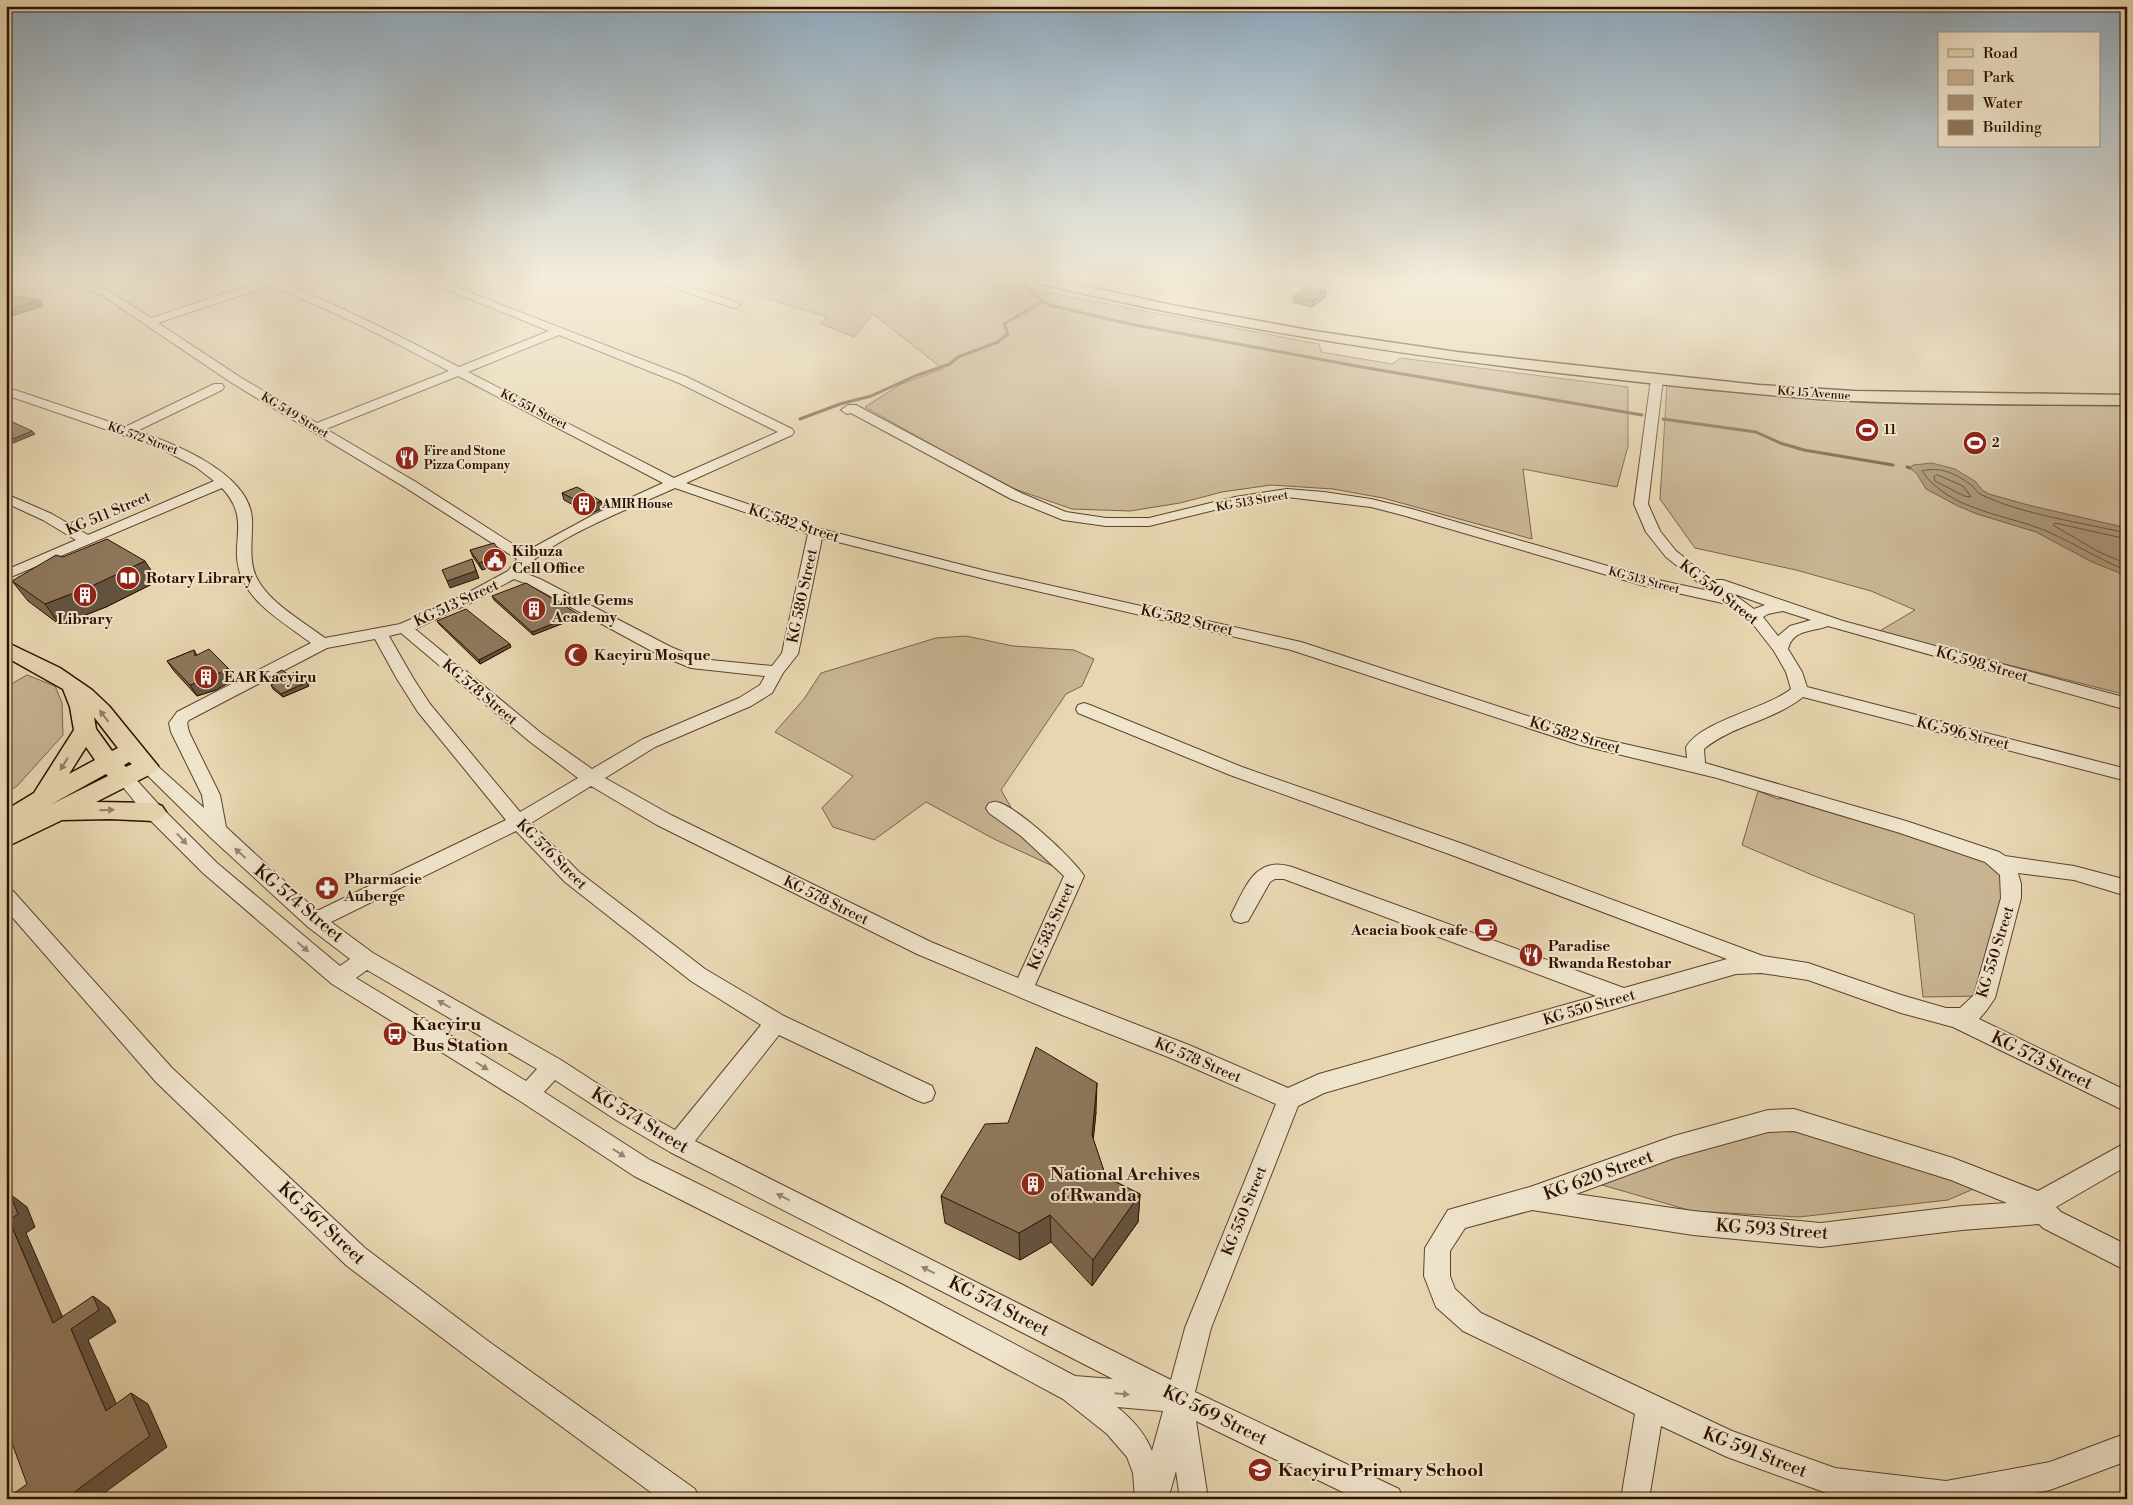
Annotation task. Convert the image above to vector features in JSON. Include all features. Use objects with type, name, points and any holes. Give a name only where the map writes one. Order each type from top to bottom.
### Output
[{"type":"main road","name":"KG 15 Avenue","points":[[1395,347],[1658,379],[1795,393],[1856,396],[2127,400]]},
{"type":"main road","points":[[6,648],[72,686],[94,704],[139,758],[51,806],[6,838]]},
{"type":"main road","points":[[72,686],[81,707],[85,730],[117,771]]},
{"type":"main road","points":[[51,806],[85,730]]},
{"type":"main road","points":[[6,822],[51,806],[154,812]]},
{"type":"street","name":"KG 549 Street","points":[[188,347],[236,380],[318,428],[525,558]]},
{"type":"street","name":"KG 551 Street","points":[[413,347],[675,484]]},
{"type":"street","points":[[318,428],[519,347]]},
{"type":"street","name":"KG 513 Street","points":[[217,832],[211,795],[188,750],[178,723],[183,716],[322,644],[404,628],[465,600],[513,574],[525,558],[547,544],[600,517],[788,432],[683,380],[601,347]]},
{"type":"street","name":"KG 550 Street","points":[[1658,379],[1641,504],[1653,532],[1683,565],[1754,616],[1780,649],[1794,672],[1800,691]]},
{"type":"street","points":[[125,432],[218,387]]},
{"type":"street","name":"KG 572 Street","points":[[6,391],[165,445],[188,455],[224,482],[238,499],[246,514],[244,558],[252,584],[268,601],[322,644]]},
{"type":"street","name":"KG 513 Street","points":[[847,410],[852,408],[901,432],[1016,496],[1063,516],[1106,522],[1149,522],[1235,501],[1288,493],[1324,496],[1371,503],[1646,582],[1731,600]]},
{"type":"street","name":"KG 511 Street","points":[[6,575],[224,482]]},
{"type":"street","name":"KG 582 Street","points":[[675,484],[816,532],[989,576],[1295,646],[1586,740],[1696,768]]},
{"type":"street","points":[[6,498],[51,518],[86,540]]},
{"type":"street","name":"KG 580 Street","points":[[315,921],[518,822],[649,743],[745,702],[766,689],[776,671],[790,654],[816,532]]},
{"type":"street","name":"KG 598 Street","points":[[1683,565],[1720,584],[1830,623],[2127,704]]},
{"type":"street","points":[[513,574],[535,582],[665,651],[697,664],[747,670],[776,671]]},
{"type":"street","points":[[1754,616],[1763,610],[1784,606]]},
{"type":"street","name":"KG 598 Street","points":[[1754,616],[1830,623]]},
{"type":"street","points":[[1780,649],[1781,640],[1789,632],[1799,627],[1830,623]]},
{"type":"street","name":"KG 578 Street","points":[[404,628],[535,738],[591,778],[664,820],[924,948],[1289,1098]]},
{"type":"street","name":"KG 576 Street","points":[[380,633],[405,679],[424,708],[518,822],[572,877],[698,975],[776,1023],[924,1093]]},
{"type":"street","points":[[1800,691],[1790,700],[1705,736],[1694,746],[1696,768],[1718,772],[1906,828],[1978,852],[2002,863],[2074,873],[2127,888]]},
{"type":"street","name":"KG 596 Street","points":[[1800,691],[2127,775]]},
{"type":"street","points":[[1084,709],[1236,771],[1474,856],[1758,962]]},
{"type":"street","name":"KG 574 Street","points":[[139,758],[315,921],[366,959],[554,1067],[624,1113],[678,1144],[1096,1355]]},
{"type":"street","points":[[117,771],[154,812],[210,868],[339,978],[528,1094],[642,1168],[892,1293],[1073,1389],[1117,1424],[1137,1448],[1150,1490]]},
{"type":"street","name":"KG 583 Street","points":[[995,808],[1028,831],[1074,876],[1023,989]]},
{"type":"street","name":"KG 550 Street","points":[[1178,1398],[1198,1328],[1289,1098],[1319,1084],[1736,965],[1758,962],[1792,967],[1916,1009],[1957,1019],[1975,1012],[1984,998],[2011,898],[2012,882],[2010,873],[2002,863]]},
{"type":"street","points":[[1241,914],[1263,877],[1271,871],[1286,872],[1623,997]]},
{"type":"street","name":"KG 567 Street","points":[[6,896],[164,1075],[356,1257],[479,1350],[685,1499]]},
{"type":"street","points":[[339,978],[366,959]]},
{"type":"street","name":"KG 573 Street","points":[[1957,1019],[2127,1102]]},
{"type":"street","points":[[678,1144],[776,1023]]},
{"type":"street","points":[[528,1094],[554,1067]]},
{"type":"street","name":"KG 620 Street","points":[[1650,1407],[1472,1322],[1445,1298],[1437,1276],[1438,1248],[1457,1218],[1530,1199],[1674,1147],[1768,1121],[1794,1120],[1953,1169],[2043,1208]]},
{"type":"street","points":[[2127,1153],[2044,1201],[2043,1208],[2052,1220],[2127,1259]]},
{"type":"street","name":"KG 593 Street","points":[[1530,1199],[1693,1223],[1820,1235],[2043,1208]]},
{"type":"street","name":"KG 569 Street","points":[[1096,1355],[1178,1398],[1389,1499]]},
{"type":"street","points":[[1073,1389],[1178,1398]]},
{"type":"street","points":[[1150,1490],[1178,1398]]},
{"type":"street","points":[[1178,1398],[1194,1499]]},
{"type":"street","points":[[1635,1499],[1650,1407]]},
{"type":"street","name":"KG 591 Street","points":[[1650,1407],[1727,1444],[1835,1482],[1946,1495],[2050,1476],[2127,1448]]},
{"type":"green space","points":[[915,347],[1320,347],[1321,352],[1392,364],[1401,358],[1628,387],[1628,446],[1617,487],[1523,469],[1532,539],[1383,498],[1333,489],[1271,485],[1222,492],[1180,503],[1130,511],[1072,509],[1003,485],[865,407],[901,384],[943,369]]},
{"type":"green space","points":[[1667,384],[1817,400],[2005,405],[2127,405],[2127,695],[1878,632],[1915,610],[1871,591],[1796,570],[1695,548],[1660,499]]},
{"type":"green space","points":[[966,636],[1013,646],[1074,650],[1094,659],[1082,686],[1066,694],[1001,790],[1020,823],[1057,868],[994,839],[926,802],[874,840],[833,827],[822,808],[853,776],[775,732],[804,699],[821,673],[936,638]]},
{"type":"green space","points":[[27,675],[55,686],[62,703],[63,735],[17,786],[6,793],[6,687]]},
{"type":"green space","points":[[1758,791],[1778,799],[1804,794],[1997,856],[2018,878],[1984,996],[1923,997],[1914,914],[1812,875],[1742,845]]},
{"type":"green space","points":[[1796,1118],[1985,1184],[1948,1200],[1799,1217],[1692,1211],[1585,1180]]},
{"type":"water","points":[[1932,463],[1955,469],[1976,482],[1982,490],[1989,494],[2127,528],[2127,576],[2092,562],[2036,532],[1977,514],[1926,489],[1917,474],[1910,468],[1913,465]]},
{"type":"building","points":[[6,419],[32,431],[6,442]]},
{"type":"building","points":[[577,487],[601,501],[588,507],[562,493]]},
{"type":"building","points":[[107,539],[145,561],[92,586],[45,604],[12,581],[56,555],[63,557]]},
{"type":"building","points":[[494,543],[502,555],[479,563],[470,550]]},
{"type":"building","points":[[472,559],[476,571],[447,581],[442,570]]},
{"type":"building","name":"Little Gems Academy","points":[[526,583],[578,614],[532,632],[492,596]]},
{"type":"building","points":[[466,609],[510,644],[479,660],[437,621]]},
{"type":"building","points":[[209,649],[228,668],[209,679],[190,685],[167,661],[194,650],[195,656]]},
{"type":"building","points":[[282,670],[289,675],[297,671],[307,682],[281,694],[271,685],[275,683],[269,677]]},
{"type":"building","name":"National Archives of Rwanda","points":[[1036,1047],[1097,1083],[1092,1135],[1106,1177],[1140,1194],[1093,1260],[1050,1215],[1019,1233],[941,1196],[985,1124],[1008,1123]]},
{"type":"building","points":[[10,1194],[18,1214],[9,1220],[53,1323],[93,1296],[99,1310],[71,1329],[106,1411],[131,1393],[150,1436],[65,1499],[6,1499],[27,1484],[6,1427],[6,1196]]},
{"type":"waterway","points":[[800,419],[840,404],[871,396],[915,376],[950,364],[958,357],[984,347]]},
{"type":"waterway","points":[[1255,347],[1642,415]]},
{"type":"waterway","points":[[1663,419],[1756,432],[1780,443],[1804,450],[1893,465]]},
{"type":"place","name":"11","points":[[1867,430]]},
{"type":"place","name":"2","points":[[1975,443]]},
{"type":"place","name":"Fire and Stone Pizza Company","points":[[407,458]]},
{"type":"place","name":"AMIR House","points":[[584,504]]},
{"type":"place","name":"Kibuza Cell Office","points":[[495,560]]},
{"type":"place","name":"Rotary Library","points":[[128,578]]},
{"type":"place","name":"Library","points":[[85,595]]},
{"type":"place","name":"Little Gems Academy","points":[[534,609]]},
{"type":"place","name":"Kacyiru Mosque","points":[[576,655]]},
{"type":"place","name":"EAR Kacyiru","points":[[206,677]]},
{"type":"place","name":"Pharmacie Auberge","points":[[327,888]]},
{"type":"place","name":"Acacia book cafe","points":[[1486,930]]},
{"type":"place","name":"Paradise Rwanda Restobar","points":[[1531,955]]},
{"type":"place","name":"Kacyiru Bus Station","points":[[395,1034]]},
{"type":"place","name":"National Archives of Rwanda","points":[[1033,1184]]},
{"type":"place","name":"Kacyiru Primary School","points":[[1260,1470]]}]
